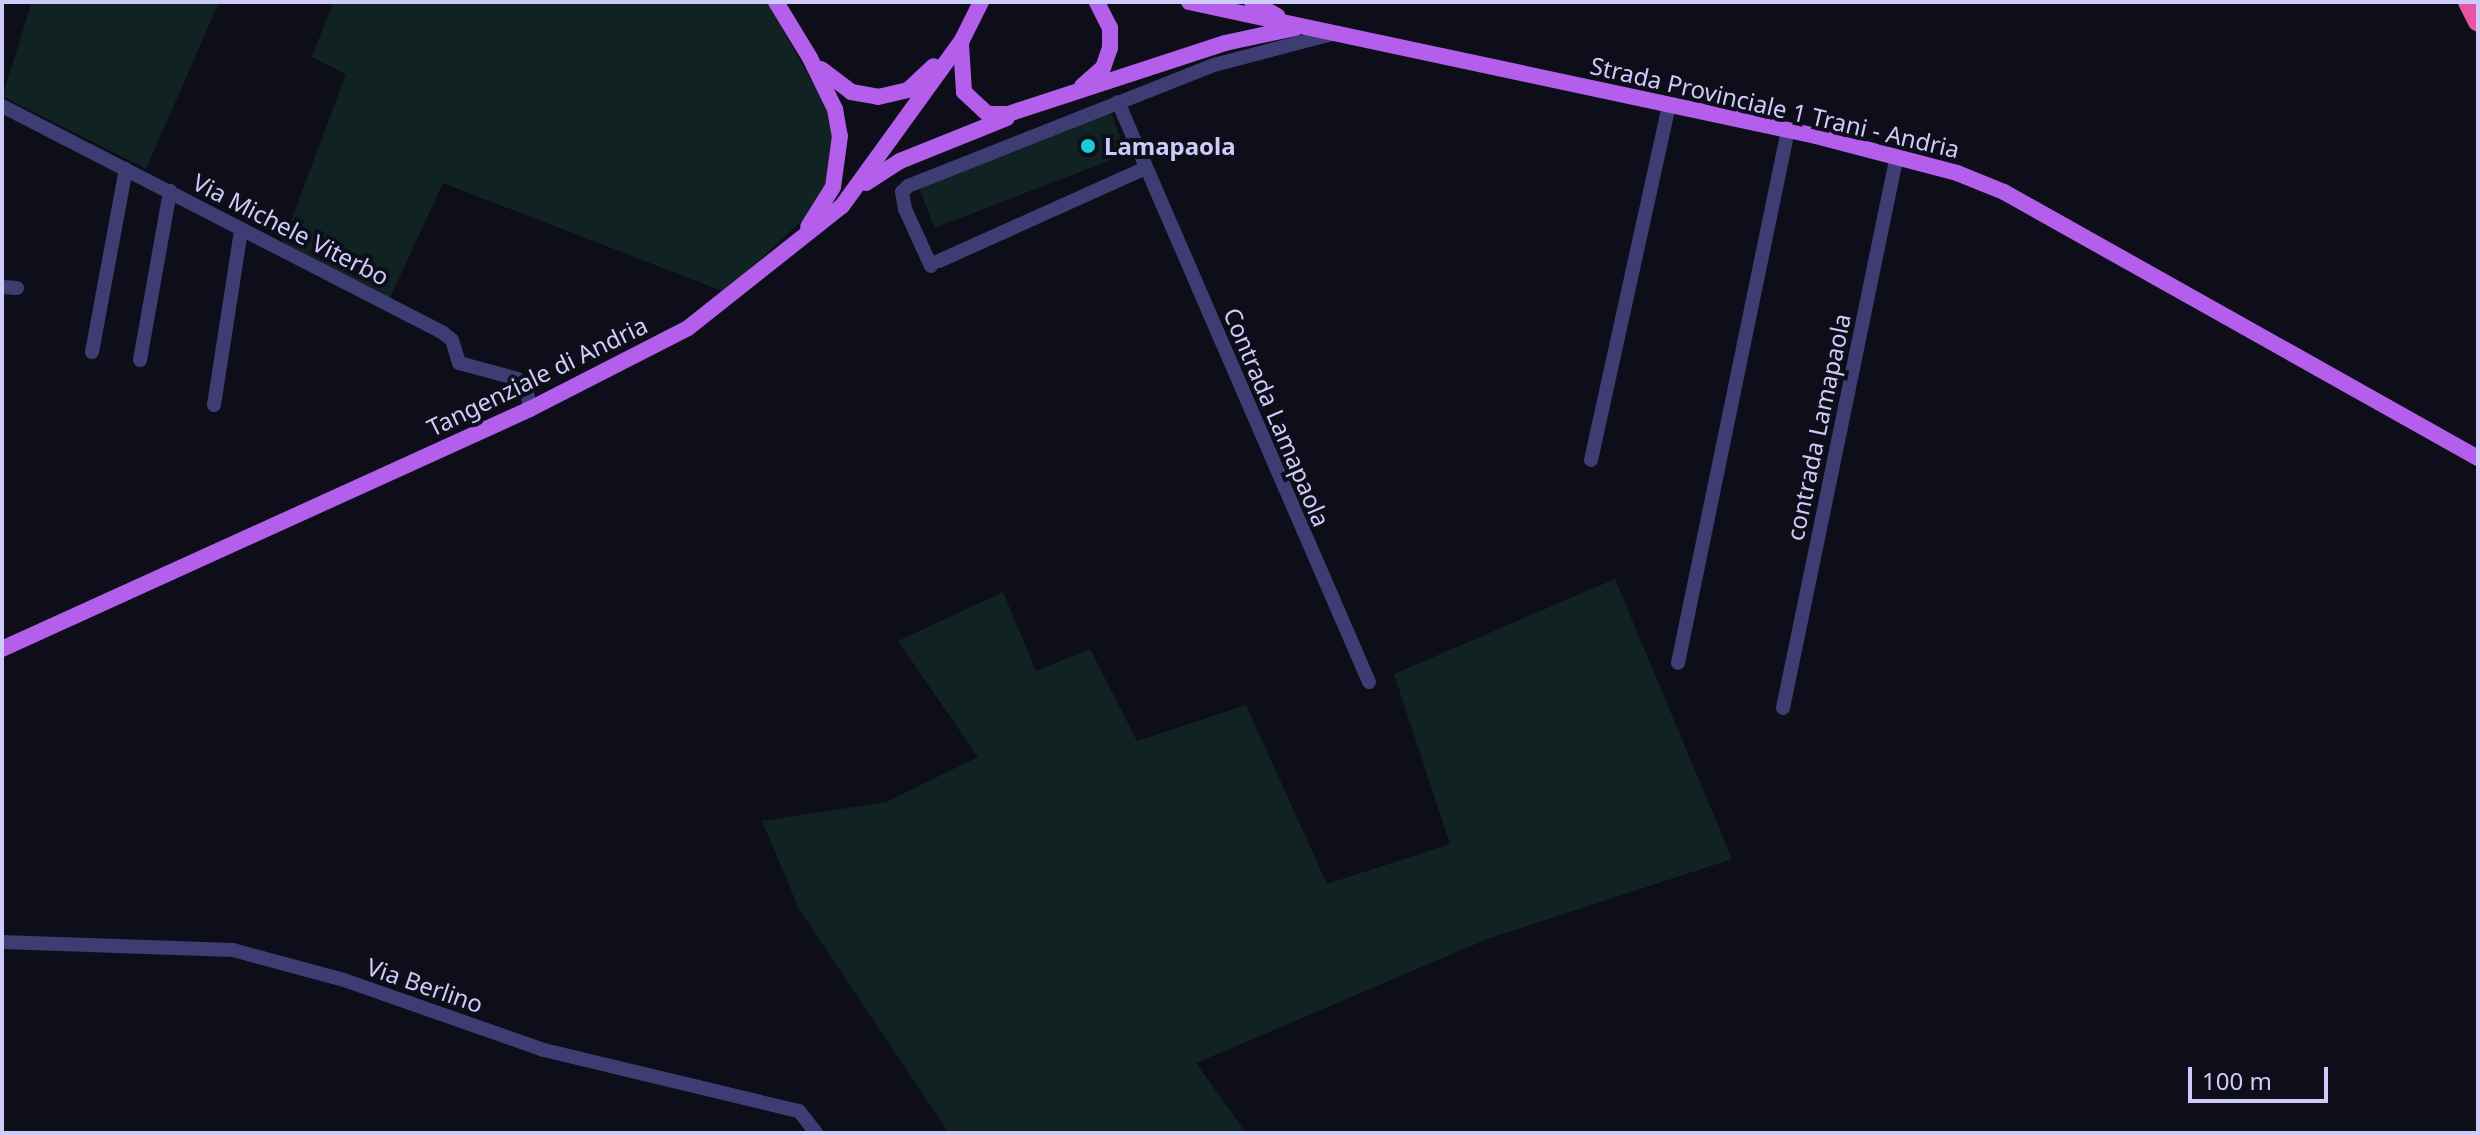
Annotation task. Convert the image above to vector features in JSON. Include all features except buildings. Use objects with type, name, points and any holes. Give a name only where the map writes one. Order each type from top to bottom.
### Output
[{"type":"highway","points":[[2468,2],[2478,22]]},
{"type":"main road","points":[[1063,97],[1091,82],[1110,48],[1110,28],[1097,2]]},
{"type":"main road","name":"Strada Provinciale 1 Trani - Andria","points":[[1189,2],[1897,155],[2004,192],[2478,458]]},
{"type":"main road","points":[[1252,2],[1298,25]]},
{"type":"main road","points":[[779,5],[835,109],[839,160],[820,211],[780,257]]},
{"type":"main road","points":[[810,58],[851,92],[896,95],[925,78],[979,7]]},
{"type":"main road","name":"Tangenziale di Andria","points":[[2,649],[530,409],[688,328],[780,257],[849,197],[962,40],[979,7]]},
{"type":"main road","points":[[962,40],[959,71],[974,106],[988,114],[1008,114],[1225,43],[1298,25]]},
{"type":"main road","points":[[849,197],[900,161],[1042,104]]},
{"type":"street","points":[[1146,168],[935,264],[905,209],[902,192],[908,186],[1214,65],[1336,33]]},
{"type":"street","name":"Contrada Lamapaola","points":[[1118,102],[1369,682]]},
{"type":"street","points":[[1591,460],[1669,105]]},
{"type":"street","name":"Via Michele Viterbo","points":[[2,106],[443,333],[452,340],[459,363],[518,379],[530,409]]},
{"type":"street","points":[[1678,663],[1788,130]]},
{"type":"street","name":"contrada Lamapaola","points":[[1783,708],[1897,155]]},
{"type":"street","points":[[92,352],[126,169]]},
{"type":"street","points":[[140,360],[170,191]]},
{"type":"street","points":[[214,405],[241,231]]},
{"type":"street","name":"Via Berlino","points":[[2,942],[233,950],[344,980],[544,1050],[799,1111],[816,1133]]},
{"type":"green space","points":[[32,2],[219,2],[146,169],[2,96]]},
{"type":"green space","points":[[333,2],[767,2],[833,119],[830,186],[811,212],[725,292],[443,183],[389,300],[283,242],[346,74],[312,57]]},
{"type":"green space","points":[[1111,113],[1127,154],[934,228],[919,187]]},
{"type":"green space","points":[[1615,579],[1732,859],[1490,938],[1196,1063],[1246,1133],[949,1133],[799,909],[762,821],[886,802],[978,757],[898,641],[1003,592],[1036,671],[1090,649],[1137,741],[1246,705],[1327,884],[1450,844],[1394,674]]},
{"type":"place","name":"Lamapaola","points":[[1088,146]]}]
